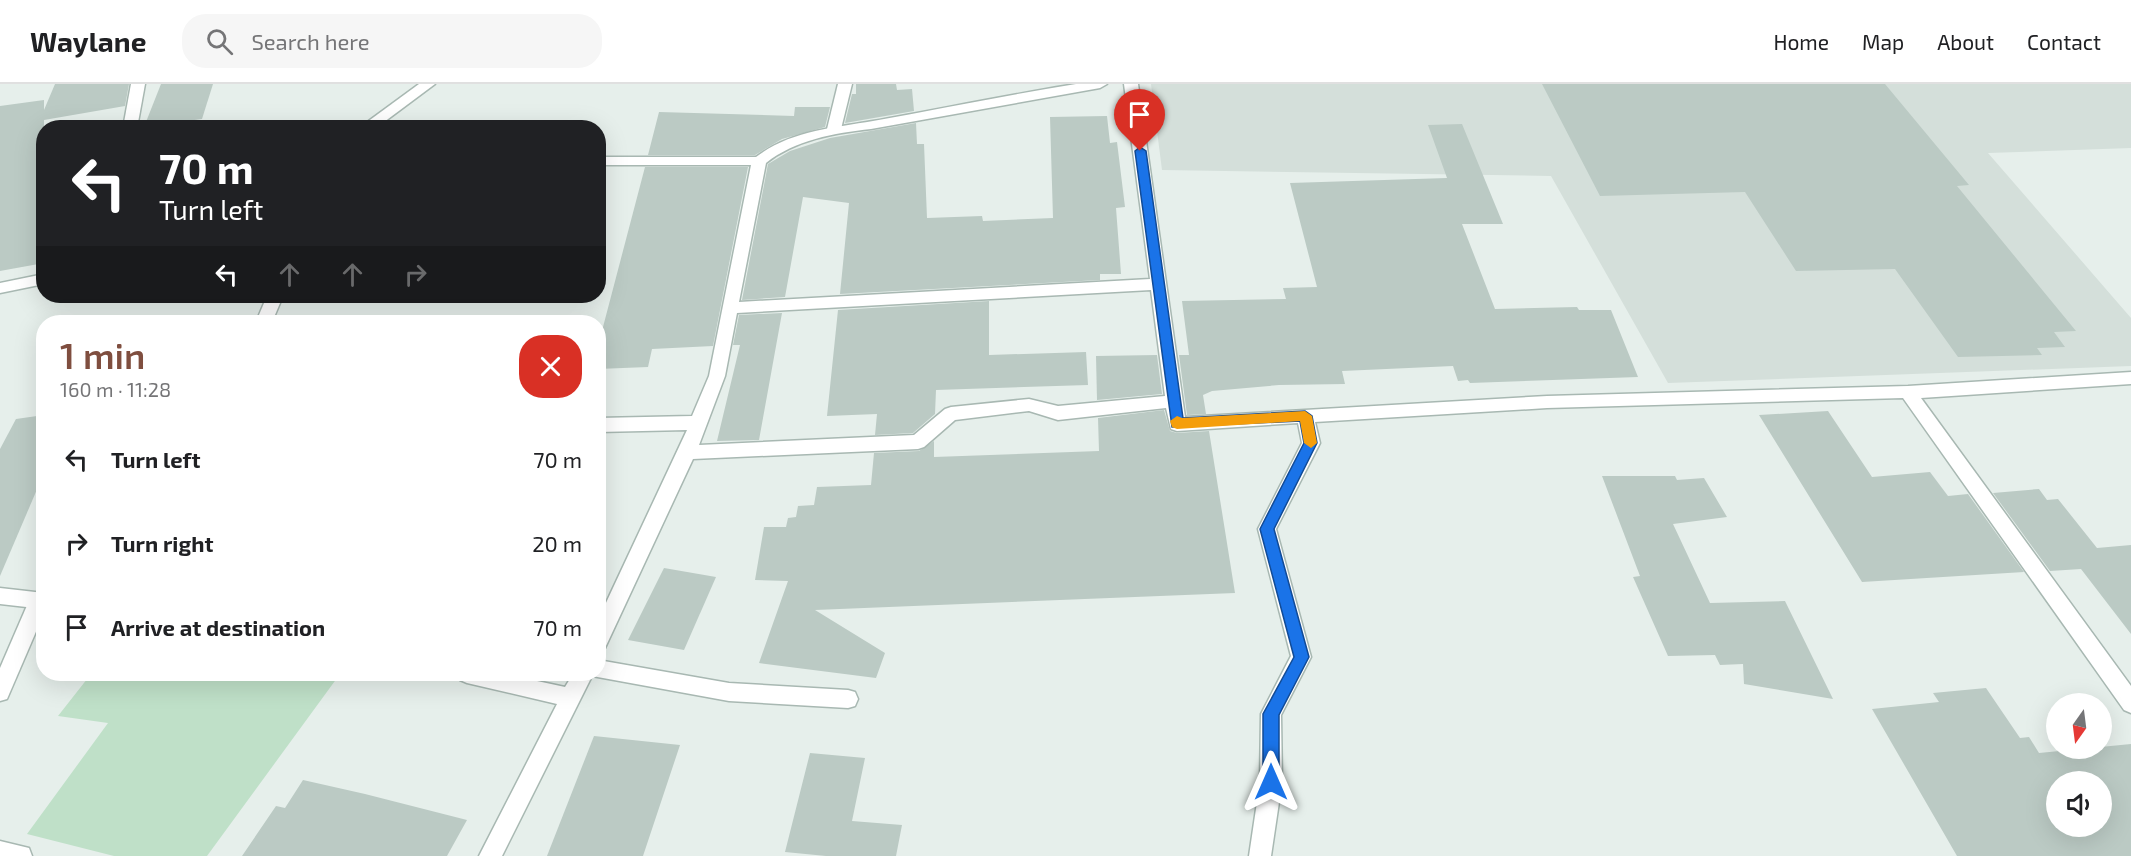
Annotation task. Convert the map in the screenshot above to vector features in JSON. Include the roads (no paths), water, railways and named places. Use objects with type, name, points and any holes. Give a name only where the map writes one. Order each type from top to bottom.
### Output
[{"type":"street","points":[[131,120],[138,84]]},
{"type":"street","points":[[377,120],[428,84]]},
{"type":"street","points":[[834,129],[845,84]]},
{"type":"street","points":[[606,161],[759,161],[776,148],[834,129],[871,125],[1100,84]]},
{"type":"street","points":[[1131,84],[1177,424],[1547,402],[1908,392],[2131,378]]},
{"type":"street","points":[[606,625],[687,452],[717,376],[759,161]]},
{"type":"street","points":[[0,288],[36,281]]},
{"type":"street","points":[[730,308],[1158,284]]},
{"type":"street","points":[[1908,392],[2131,703]]},
{"type":"street","points":[[687,452],[918,442],[951,414],[1029,405],[1058,413],[1174,401]]},
{"type":"street","points":[[1260,856],[1271,782],[1271,714],[1301,657],[1267,529],[1311,443],[1305,416]]},
{"type":"street","points":[[606,425],[699,423]]},
{"type":"street","points":[[0,596],[36,600]]},
{"type":"street","points":[[0,692],[36,612]]},
{"type":"street","points":[[606,670],[729,692],[848,699]]},
{"type":"street","points":[[497,681],[571,698]]},
{"type":"street","points":[[490,856],[580,681]]},
{"type":"street","points":[[0,852],[21,856]]}]
